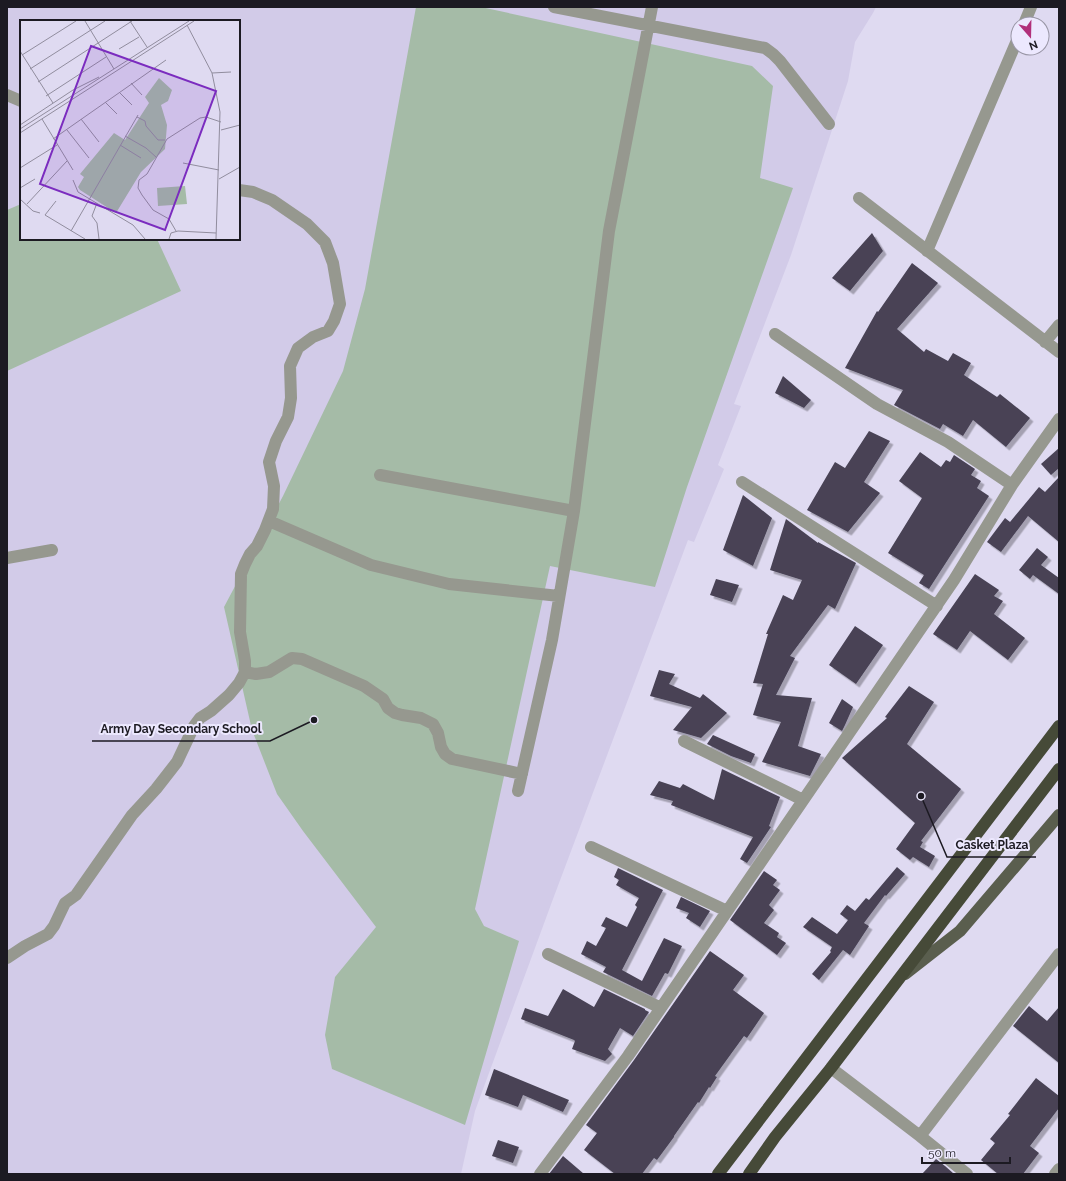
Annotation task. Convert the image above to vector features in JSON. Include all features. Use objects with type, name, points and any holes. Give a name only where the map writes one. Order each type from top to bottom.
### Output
[{"type":"highway","points":[[718,1174],[1059,726]]},
{"type":"highway","points":[[749,1174],[775,1136],[831,1068],[1059,769]]},
{"type":"main road","points":[[898,980],[960,931],[1059,815]]},
{"type":"street","points":[[554,7],[584,10],[648,26],[765,48],[780,61],[829,124]]},
{"type":"street","points":[[518,791],[552,640],[574,511],[609,231],[652,7]]},
{"type":"street","points":[[927,251],[1010,56]]},
{"type":"street","points":[[7,95],[20,101]]},
{"type":"street","points":[[7,958],[25,946],[48,934],[54,926],[65,903],[76,895],[132,815],[156,789],[177,762],[185,749],[194,726],[200,718],[211,711],[229,695],[239,683],[245,672],[245,656],[240,632],[242,574],[245,564],[250,554],[257,546],[273,509],[274,486],[269,462],[276,441],[288,417],[291,398],[290,366],[298,348],[313,337],[328,331],[334,321],[340,304],[333,263],[324,242],[307,224],[272,200],[253,192],[240,190]]},
{"type":"street","points":[[859,198],[1059,352]]},
{"type":"street","points":[[1045,342],[1059,325]]},
{"type":"street","points":[[774,334],[877,404],[948,442],[1012,485]]},
{"type":"street","points":[[540,1174],[628,1056],[661,1008],[937,606],[1012,485],[1059,419]]},
{"type":"street","points":[[380,475],[574,511]]},
{"type":"street","points":[[742,482],[937,606]]},
{"type":"street","points":[[269,521],[372,565],[449,584],[559,596]]},
{"type":"street","points":[[7,558],[52,550]]},
{"type":"street","points":[[245,672],[256,674],[269,672],[292,658],[302,659],[364,686],[383,699],[388,708],[395,713],[422,718],[433,724],[438,733],[441,747],[445,754],[452,760],[522,774]]},
{"type":"street","points":[[684,741],[803,800]]},
{"type":"street","points":[[591,847],[727,911]]},
{"type":"street","points":[[548,954],[661,1008]]},
{"type":"street","points":[[920,1136],[1059,954]]},
{"type":"street","points":[[831,1068],[967,1174]]},
{"type":"street","points":[[1055,1174],[1059,1169]]},
{"type":"shaded area","points":[[7,7],[876,7],[855,42],[848,81],[791,255],[734,404],[741,406],[718,465],[724,469],[694,542],[688,540],[553,899],[475,1111],[461,1174],[7,1174]]},
{"type":"green space","points":[[416,7],[481,7],[752,66],[773,86],[760,178],[793,188],[687,487],[655,587],[550,566],[475,909],[484,926],[519,941],[465,1125],[332,1069],[325,1035],[335,977],[376,927],[303,831],[277,794],[252,730],[224,607],[283,496],[343,371],[365,289]]},
{"type":"green space","points":[[20,204],[20,240],[157,240],[181,291],[7,371],[7,210]]},
{"type":"building","points":[[872,233],[883,251],[850,291],[832,278]]},
{"type":"building","points":[[912,263],[938,283],[897,329],[924,352],[926,349],[948,361],[953,353],[971,363],[964,375],[997,397],[1000,394],[1030,418],[1006,447],[973,420],[963,436],[943,424],[940,429],[894,405],[903,390],[845,368],[877,311],[878,312]]},
{"type":"building","points":[[783,376],[811,400],[804,408],[775,393]]},
{"type":"building","points":[[869,431],[890,441],[864,482],[880,493],[848,532],[807,510],[835,462],[845,468]]},
{"type":"building","points":[[1059,448],[1059,468],[1051,475],[1041,464]]},
{"type":"building","points":[[920,452],[941,467],[946,460],[950,462],[954,455],[975,469],[971,475],[981,481],[977,488],[989,496],[929,589],[919,583],[924,575],[888,553],[922,498],[899,481]]},
{"type":"building","points":[[1059,477],[1059,542],[1028,516],[1001,552],[987,542],[1005,518],[1010,522],[1039,487],[1045,492]]},
{"type":"building","points":[[743,495],[772,518],[753,566],[723,550]]},
{"type":"building","points":[[786,519],[818,543],[856,563],[835,609],[828,605],[790,656],[795,658],[776,695],[812,698],[798,746],[821,754],[810,776],[762,762],[781,722],[753,715],[763,684],[753,683],[768,634],[766,634],[783,595],[793,600],[802,580],[770,570]]},
{"type":"building","points":[[1037,548],[1048,557],[1041,565],[1059,578],[1059,594],[1033,575],[1030,579],[1019,570]]},
{"type":"building","points":[[975,574],[999,590],[994,596],[1003,601],[994,614],[1025,638],[1008,660],[970,631],[957,650],[933,634]]},
{"type":"building","points":[[716,579],[739,585],[732,602],[710,595]]},
{"type":"building","points":[[855,626],[883,645],[856,684],[829,665]]},
{"type":"building","points":[[659,670],[675,674],[669,684],[700,698],[703,694],[727,713],[701,738],[673,730],[692,707],[650,696]]},
{"type":"building","points":[[909,686],[934,702],[907,744],[961,789],[921,841],[923,842],[920,847],[935,856],[929,867],[913,857],[910,860],[896,849],[915,823],[842,758],[887,718],[885,717]]},
{"type":"building","points":[[842,699],[853,707],[842,731],[829,723]]},
{"type":"building","points":[[713,735],[755,754],[751,763],[731,756],[707,744]]},
{"type":"building","points":[[722,769],[780,797],[769,826],[771,827],[747,863],[740,859],[753,837],[671,805],[673,801],[650,795],[659,781],[680,788],[683,784],[714,800]]},
{"type":"building","points":[[897,867],[905,874],[886,896],[885,895],[864,923],[869,926],[850,955],[843,950],[819,980],[812,974],[831,952],[832,947],[803,927],[812,917],[837,934],[848,920],[840,914],[847,905],[855,911],[866,898],[869,900]]},
{"type":"building","points":[[618,868],[663,890],[622,970],[642,981],[664,938],[682,946],[668,974],[665,973],[652,996],[603,972],[606,967],[581,954],[587,941],[596,946],[606,928],[601,926],[606,917],[627,927],[637,907],[635,905],[639,898],[616,885],[619,880],[614,877]]},
{"type":"building","points":[[764,871],[777,880],[773,885],[780,890],[769,905],[774,910],[764,923],[779,933],[777,937],[786,943],[777,955],[730,920]]},
{"type":"building","points":[[681,897],[710,911],[700,927],[686,918],[689,913],[676,908]]},
{"type":"building","points":[[710,951],[744,975],[733,990],[764,1013],[747,1038],[744,1036],[715,1076],[717,1077],[710,1088],[709,1087],[657,1160],[654,1158],[642,1174],[615,1174],[584,1150],[597,1133],[586,1125],[634,1060]]},
{"type":"building","points":[[563,989],[594,1007],[604,989],[649,1012],[633,1036],[620,1028],[608,1049],[612,1054],[605,1061],[572,1049],[574,1040],[521,1019],[525,1008],[548,1016]]},
{"type":"building","points":[[1029,1006],[1047,1021],[1059,1007],[1059,1063],[1013,1026]]},
{"type":"building","points":[[494,1069],[569,1100],[563,1112],[523,1095],[518,1107],[485,1095]]},
{"type":"building","points":[[1036,1078],[1059,1096],[1059,1108],[1030,1146],[1039,1153],[1023,1174],[998,1174],[981,1160],[995,1143],[990,1139],[1010,1115],[1008,1114]]},
{"type":"building","points":[[498,1140],[519,1147],[513,1163],[492,1156]]},
{"type":"building","points":[[563,1156],[584,1174],[549,1174]]},
{"type":"building","points":[[936,1159],[945,1166],[954,1174],[922,1174]]},
{"type":"place","name":"Army Day Secondary School","points":[[314,720]]},
{"type":"place","name":"Casket Plaza","points":[[921,796]]}]
